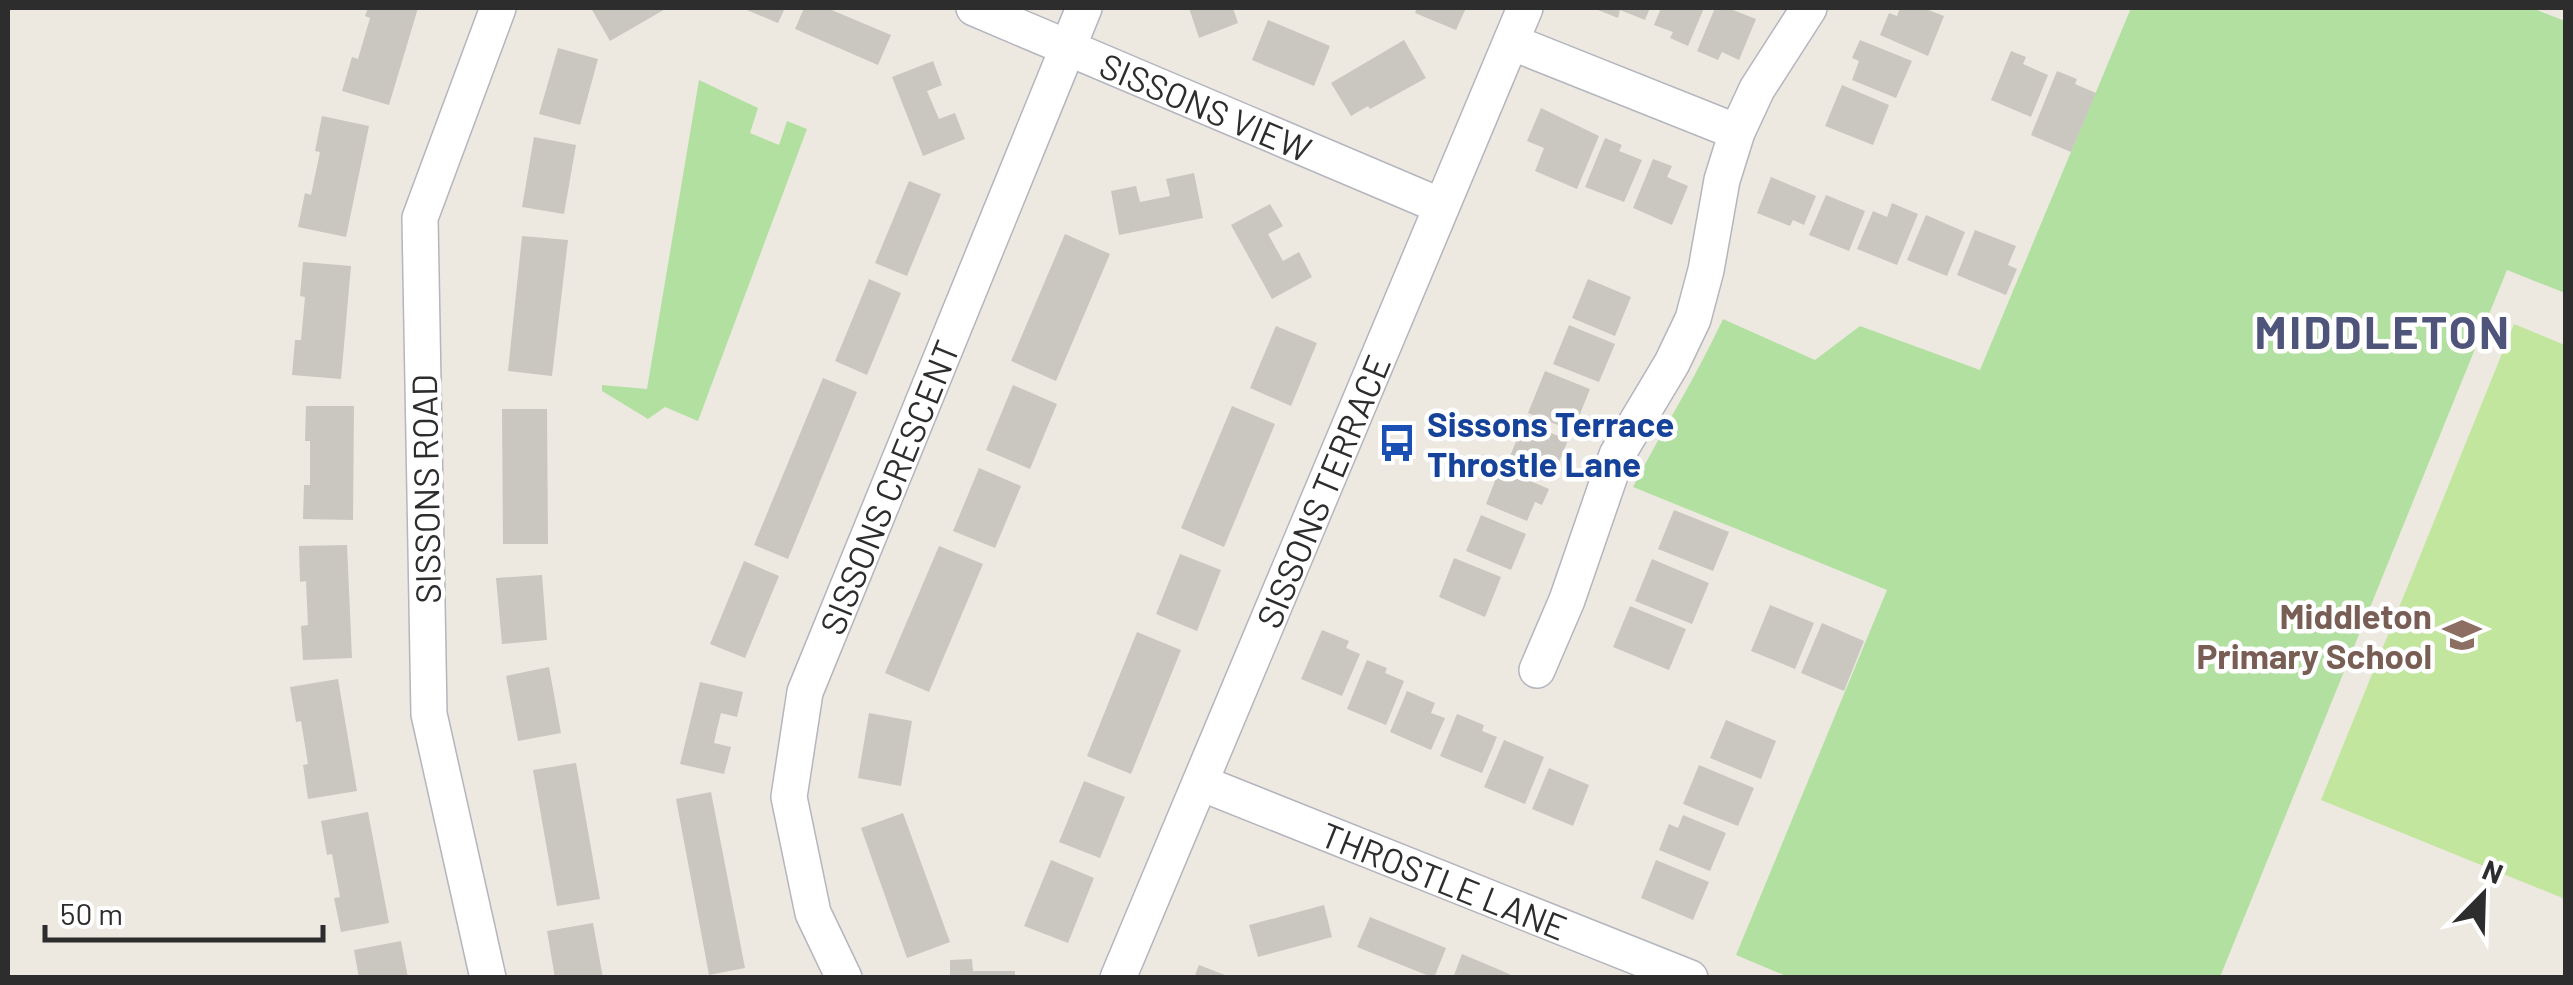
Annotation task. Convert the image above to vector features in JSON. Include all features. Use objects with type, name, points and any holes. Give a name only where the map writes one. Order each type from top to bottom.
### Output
[{"type":"street","name":"SISSONS ROAD","points":[[488,978],[429,714],[420,218],[498,8]]},
{"type":"street","name":"SISSONS VIEW","points":[[974,8],[1441,206]]},
{"type":"street","name":"SISSONS CRESCENT","points":[[844,978],[813,913],[790,798],[805,692],[1084,8]]},
{"type":"street","name":"SISSONS TERRACE","points":[[1118,978],[1526,8]]},
{"type":"street","points":[[1537,670],[1567,600],[1617,454],[1672,363],[1693,318],[1722,180],[1737,132],[1757,90],[1809,8]]},
{"type":"street","points":[[1511,42],[1737,132]]},
{"type":"street","name":"THROSTLE LANE","points":[[1201,784],[1690,978]]},
{"type":"green space","points":[[2131,8],[2532,8],[2565,21],[2565,293],[2507,270],[2220,977],[1791,978],[1736,955],[1887,590],[1633,487],[1723,319],[1815,360],[1860,326],[1980,370]]},
{"type":"green space","points":[[699,80],[758,108],[750,133],[779,145],[787,121],[807,129],[698,421],[665,407],[648,419],[602,391],[602,385],[647,389]]},
{"type":"green space","points":[[2514,324],[2565,345],[2565,899],[2321,800]]},
{"type":"building","points":[[368,8],[418,8],[389,105],[342,91],[352,57],[358,59],[370,18],[365,16]]},
{"type":"building","points":[[591,8],[667,8],[610,41]]},
{"type":"building","points":[[742,8],[785,8],[778,23]]},
{"type":"building","points":[[804,8],[827,8],[891,35],[878,65],[795,29]]},
{"type":"building","points":[[1189,8],[1233,8],[1238,23],[1199,38]]},
{"type":"building","points":[[1417,8],[1466,8],[1456,30],[1415,13]]},
{"type":"building","points":[[1593,8],[1650,8],[1645,20],[1620,10],[1618,18]]},
{"type":"building","points":[[1661,8],[1704,8],[1688,46],[1670,38],[1673,32],[1654,25]]},
{"type":"building","points":[[1715,8],[1728,8],[1756,19],[1739,60],[1722,52],[1718,60],[1697,51]]},
{"type":"building","points":[[1900,8],[1923,8],[1944,16],[1928,56],[1880,35],[1889,13],[1897,16]]},
{"type":"building","points":[[1268,20],[1330,46],[1314,86],[1252,60]]},
{"type":"building","points":[[1404,40],[1426,78],[1351,116],[1331,83]]},
{"type":"building","points":[[1860,40],[1912,61],[1896,98],[1852,80],[1859,61],[1852,58]]},
{"type":"building","points":[[558,48],[598,59],[580,125],[539,114]]},
{"type":"building","points":[[2011,51],[2026,57],[2023,64],[2048,75],[2031,117],[1991,100]]},
{"type":"building","points":[[933,61],[942,85],[927,91],[939,119],[955,113],[965,139],[923,156],[892,77]]},
{"type":"building","points":[[2057,71],[2096,93],[2071,152],[2031,135]]},
{"type":"building","points":[[1842,85],[1889,105],[1873,145],[1825,126]]},
{"type":"building","points":[[1541,108],[1599,136],[1577,189],[1535,171],[1544,148],[1527,141]]},
{"type":"building","points":[[322,116],[369,126],[346,237],[298,227],[305,193],[311,195]]},
{"type":"building","points":[[534,137],[576,145],[564,214],[522,207]]},
{"type":"building","points":[[1605,138],[1622,145],[1619,151],[1642,160],[1624,202],[1585,187]]},
{"type":"building","points":[[1653,159],[1672,166],[1667,177],[1688,186],[1672,225],[1633,208]]},
{"type":"building","points":[[1194,173],[1203,218],[1119,235],[1111,191],[1136,186],[1140,202],[1170,196],[1166,179]]},
{"type":"building","points":[[1771,177],[1816,196],[1804,225],[1793,220],[1790,226],[1757,213]]},
{"type":"building","points":[[909,181],[941,194],[907,276],[875,263]]},
{"type":"building","points":[[1826,195],[1865,211],[1849,251],[1809,235]]},
{"type":"building","points":[[1892,203],[1918,214],[1897,265],[1857,249],[1873,211],[1887,217]]},
{"type":"building","points":[[1270,204],[1283,226],[1268,234],[1283,261],[1299,252],[1312,277],[1272,299],[1231,225]]},
{"type":"building","points":[[1926,215],[1965,232],[1947,276],[1907,260]]},
{"type":"building","points":[[1975,230],[2016,246],[2008,265],[2017,269],[2006,295],[1957,275]]},
{"type":"building","points":[[1065,234],[1110,254],[1056,381],[1011,361]]},
{"type":"building","points":[[522,236],[568,240],[552,376],[508,371]]},
{"type":"building","points":[[303,262],[351,266],[341,379],[292,375],[295,340],[301,340]]},
{"type":"building","points":[[869,279],[901,293],[867,375],[835,361]]},
{"type":"building","points":[[1588,279],[1631,297],[1615,336],[1572,318]]},
{"type":"building","points":[[1569,325],[1615,344],[1599,382],[1553,364]]},
{"type":"building","points":[[1276,326],[1317,343],[1291,406],[1250,388]]},
{"type":"building","points":[[1545,371],[1590,389],[1578,419],[1570,416],[1565,428],[1528,413]]},
{"type":"building","points":[[823,378],[857,392],[788,559],[754,545]]},
{"type":"building","points":[[1013,385],[1057,404],[1030,469],[986,450]]},
{"type":"building","points":[[306,406],[354,406],[353,520],[303,519],[304,485],[310,485]]},
{"type":"building","points":[[1232,406],[1275,424],[1224,547],[1181,528]]},
{"type":"building","points":[[502,409],[547,409],[548,544],[503,544]]},
{"type":"building","points":[[1524,422],[1568,440],[1552,479],[1508,461]]},
{"type":"building","points":[[979,468],[1021,486],[995,548],[953,531]]},
{"type":"building","points":[[1500,468],[1549,489],[1542,505],[1535,502],[1527,521],[1486,504]]},
{"type":"building","points":[[1674,510],[1729,532],[1713,571],[1658,549]]},
{"type":"building","points":[[1481,515],[1526,534],[1511,570],[1466,551]]},
{"type":"building","points":[[347,545],[352,658],[303,660],[301,626],[308,625],[306,581],[300,582],[299,546]]},
{"type":"building","points":[[939,546],[983,564],[929,692],[885,673]]},
{"type":"building","points":[[1180,554],[1221,570],[1197,631],[1156,614]]},
{"type":"building","points":[[1454,558],[1501,577],[1485,617],[1439,597]]},
{"type":"building","points":[[1652,559],[1709,583],[1692,624],[1635,601]]},
{"type":"building","points":[[744,561],[779,576],[745,658],[710,644]]},
{"type":"building","points":[[542,575],[547,640],[502,644],[496,578]]},
{"type":"building","points":[[1770,605],[1814,623],[1795,669],[1751,651]]},
{"type":"building","points":[[1630,606],[1686,629],[1669,670],[1613,647]]},
{"type":"building","points":[[1822,623],[1864,641],[1844,691],[1801,673]]},
{"type":"building","points":[[1322,630],[1349,641],[1346,648],[1360,654],[1342,696],[1301,679]]},
{"type":"building","points":[[1137,632],[1181,650],[1131,774],[1087,756]]},
{"type":"building","points":[[1367,660],[1404,681],[1386,725],[1347,709]]},
{"type":"building","points":[[549,667],[561,733],[518,741],[506,676]]},
{"type":"building","points":[[338,679],[357,791],[308,799],[303,765],[308,764],[290,687]]},
{"type":"building","points":[[700,682],[743,692],[737,717],[721,713],[717,729],[714,743],[731,747],[724,774],[680,764]]},
{"type":"building","points":[[1407,691],[1435,703],[1431,713],[1445,718],[1431,750],[1390,732]]},
{"type":"building","points":[[869,713],[912,721],[901,786],[858,778]]},
{"type":"building","points":[[1457,714],[1484,725],[1482,731],[1497,737],[1482,773],[1440,756]]},
{"type":"building","points":[[1726,720],[1776,741],[1761,779],[1710,758]]},
{"type":"building","points":[[1504,740],[1544,757],[1525,804],[1484,787]]},
{"type":"building","points":[[576,763],[600,899],[557,906],[533,770]]},
{"type":"building","points":[[1699,765],[1754,788],[1738,826],[1683,804]]},
{"type":"building","points":[[1549,768],[1589,785],[1573,826],[1532,809]]},
{"type":"building","points":[[1084,781],[1125,797],[1100,858],[1059,842]]},
{"type":"building","points":[[711,792],[745,968],[709,975],[676,799]]},
{"type":"building","points":[[368,812],[389,923],[341,932],[334,898],[340,897],[321,821]]},
{"type":"building","points":[[903,813],[950,942],[907,958],[861,828]]},
{"type":"building","points":[[1683,815],[1726,833],[1710,871],[1659,850],[1669,824],[1678,828]]},
{"type":"building","points":[[1051,860],[1094,878],[1068,943],[1024,926]]},
{"type":"building","points":[[1656,860],[1709,882],[1693,920],[1641,898]]},
{"type":"building","points":[[1324,905],[1332,937],[1258,957],[1249,925]]},
{"type":"building","points":[[1370,917],[1446,948],[1434,978],[1357,947]]},
{"type":"building","points":[[593,923],[603,978],[555,978],[547,931]]},
{"type":"building","points":[[401,941],[408,978],[359,978],[354,950]]},
{"type":"building","points":[[1462,954],[1500,970],[1518,978],[1453,978]]},
{"type":"building","points":[[972,959],[973,971],[1015,971],[1015,978],[950,978],[950,960]]},
{"type":"building","points":[[1199,965],[1230,977],[1230,978],[1194,978]]},
{"type":"place","name":"Sissons Terrace Throstle Lane","points":[[1397,443]]},
{"type":"place","name":"Middleton Primary School","points":[[2462,635]]},
{"type":"district","name":"MIDDLETON","points":[[2383,331]]}]
